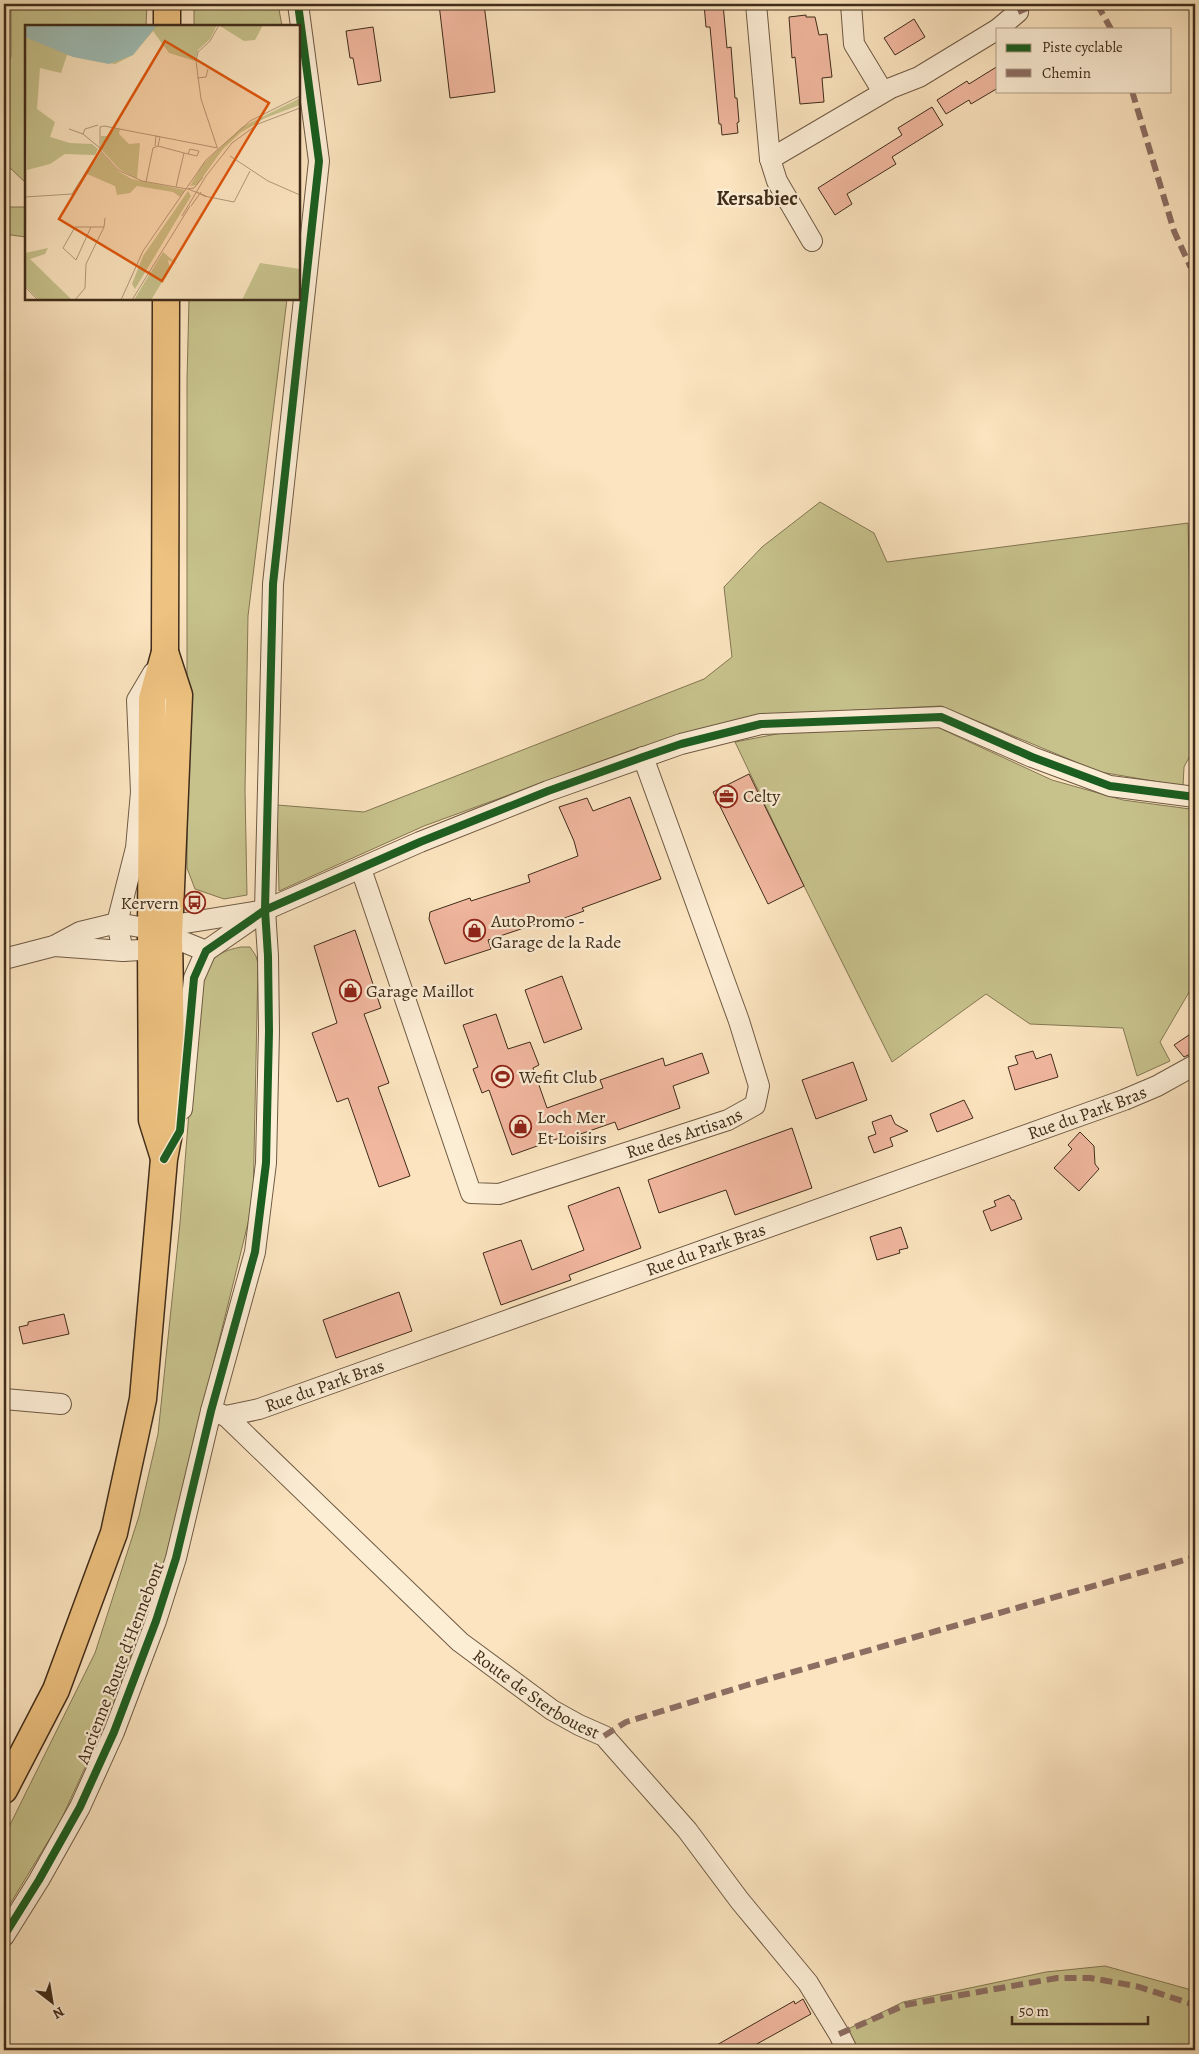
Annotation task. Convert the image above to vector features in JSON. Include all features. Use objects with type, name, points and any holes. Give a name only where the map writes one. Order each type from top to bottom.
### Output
[{"type":"main road","points":[[167,4],[167,25]]},
{"type":"main road","points":[[4,1790],[56,1690],[114,1533],[142,1399],[164,1159],[152,1120],[157,936],[152,699],[165,652],[166,300]]},
{"type":"street","name":"Ancienne Route d'Hennebont","points":[[4,1936],[80,1807],[114,1732],[156,1621],[218,1414],[255,1252],[266,1163],[269,1031],[265,910],[273,584],[319,161],[298,4]]},
{"type":"street","points":[[756,4],[770,159],[777,182],[812,242]]},
{"type":"street","points":[[851,4],[854,44],[884,92]]},
{"type":"street","points":[[999,28],[1018,12],[1017,4]]},
{"type":"street","points":[[770,159],[884,92],[919,77],[996,30]]},
{"type":"street","points":[[123,951],[117,923],[136,848],[140,792],[137,700],[165,652]]},
{"type":"street","points":[[164,1159],[180,1131],[194,978],[206,951],[265,910],[420,842],[548,790],[681,744],[761,724],[942,717],[1032,757],[1110,786],[1195,797]]},
{"type":"street","name":"Rue des Artisans","points":[[361,869],[471,1193],[499,1194],[728,1120],[755,1105],[759,1086],[739,1021],[643,757]]},
{"type":"street","points":[[54,946],[123,951],[141,950],[157,936],[179,924],[265,910]]},
{"type":"street","points":[[4,959],[54,946],[80,932],[117,923],[206,951]]},
{"type":"street","name":"Rue du Park Bras","points":[[218,1414],[269,1405],[1124,1100],[1157,1086],[1195,1065]]},
{"type":"street","points":[[4,1399],[61,1404]]},
{"type":"street","name":"Route de Sterbouest","points":[[218,1414],[460,1642],[552,1710],[604,1736],[686,1830],[740,1901],[808,1983],[847,2050]]},
{"type":"shaded area","points":[[11,4],[147,4],[146,25],[25,25],[25,182],[8,166],[4,157],[4,77],[11,56]]},
{"type":"shaded area","points":[[194,4],[278,4],[282,25],[194,25]]},
{"type":"shaded area","points":[[4,207],[25,207],[25,237],[4,234]]},
{"type":"shaded area","points":[[189,300],[287,300],[248,616],[245,790],[247,895],[224,899],[195,889],[187,868],[187,380]]},
{"type":"shaded area","points":[[820,502],[874,533],[887,562],[1188,523],[1194,748],[1184,767],[1183,786],[1100,772],[941,706],[777,714],[637,748],[424,826],[279,891],[277,805],[364,812],[704,679],[732,657],[724,587],[762,547]]},
{"type":"shaded area","points":[[937,727],[1052,780],[1123,800],[1190,809],[1195,816],[1195,982],[1160,1042],[1170,1061],[1137,1076],[1123,1028],[1030,1024],[986,994],[892,1062],[735,742],[782,733]]},
{"type":"shaded area","points":[[241,947],[250,947],[256,956],[258,964],[253,1203],[164,1564],[112,1709],[61,1820],[4,1914],[4,1837],[95,1653],[139,1516],[158,1434],[180,1223],[199,990],[212,961],[223,952]]},
{"type":"shaded area","points":[[1105,1966],[1188,1989],[1195,1993],[1195,2050],[851,2050],[844,2031],[903,2002],[1046,1972]]},
{"type":"building","points":[[439,4],[484,4],[495,92],[450,98]]},
{"type":"building","points":[[704,4],[723,4],[727,48],[731,47],[735,98],[737,98],[738,133],[722,135],[721,124],[719,124],[710,27],[706,27]]},
{"type":"building","points":[[806,15],[806,17],[815,17],[819,35],[827,34],[832,77],[822,78],[824,102],[800,104],[795,57],[792,58],[789,17]]},
{"type":"building","points":[[914,19],[925,37],[895,55],[884,38]]},
{"type":"building","points":[[373,27],[381,81],[358,85],[353,58],[350,58],[346,31]]},
{"type":"building","points":[[996,67],[996,89],[971,104],[969,100],[946,114],[937,100],[967,81],[969,84]]},
{"type":"building","points":[[932,107],[943,125],[892,157],[896,164],[847,194],[852,204],[835,215],[818,188],[902,135],[898,128]]},
{"type":"building","points":[[749,774],[804,886],[768,904],[713,792]]},
{"type":"building","points":[[630,797],[661,879],[582,908],[584,911],[545,925],[545,921],[488,940],[491,949],[445,964],[429,919],[430,912],[470,898],[471,901],[530,882],[528,875],[578,856],[574,841],[559,807],[587,798],[593,811]]},
{"type":"building","points":[[355,930],[381,1008],[364,1014],[389,1083],[378,1087],[410,1176],[379,1187],[348,1098],[337,1102],[312,1033],[337,1023],[314,946]]},
{"type":"building","points":[[562,976],[582,1029],[544,1043],[525,990]]},
{"type":"building","points":[[496,1014],[508,1049],[530,1042],[539,1065],[533,1068],[547,1108],[603,1088],[600,1080],[663,1058],[665,1066],[702,1053],[709,1073],[673,1086],[680,1108],[618,1130],[615,1122],[566,1139],[565,1136],[512,1155],[489,1090],[482,1093],[473,1069],[478,1067],[463,1025]]},
{"type":"building","points":[[1189,1035],[1195,1043],[1195,1052],[1184,1057],[1174,1045]]},
{"type":"building","points":[[1033,1051],[1036,1059],[1051,1054],[1058,1077],[1015,1090],[1008,1067],[1018,1064],[1015,1056]]},
{"type":"building","points":[[853,1062],[867,1100],[816,1119],[802,1080]]},
{"type":"building","points":[[964,1100],[973,1118],[937,1132],[930,1114]]},
{"type":"building","points":[[891,1115],[895,1124],[908,1131],[890,1138],[893,1146],[874,1153],[868,1137],[876,1134],[872,1122]]},
{"type":"building","points":[[792,1128],[812,1188],[735,1215],[726,1190],[659,1213],[648,1180]]},
{"type":"building","points":[[1080,1132],[1094,1146],[1095,1164],[1099,1169],[1079,1191],[1054,1168],[1072,1149],[1068,1145]]},
{"type":"building","points":[[619,1187],[641,1248],[569,1275],[571,1280],[501,1305],[483,1253],[521,1240],[532,1270],[584,1250],[568,1206]]},
{"type":"building","points":[[1009,1195],[1014,1200],[1022,1219],[991,1231],[983,1211],[996,1206],[994,1201]]},
{"type":"building","points":[[901,1227],[908,1248],[899,1250],[900,1253],[877,1260],[870,1237]]},
{"type":"building","points":[[399,1292],[412,1331],[336,1358],[323,1320]]},
{"type":"building","points":[[64,1314],[69,1334],[23,1344],[19,1327],[28,1325],[28,1322]]},
{"type":"building","points":[[803,1999],[811,2014],[746,2050],[708,2050],[794,2001],[795,2004]]},
{"type":"marked path","points":[[1018,12],[1037,4]]},
{"type":"marked path","points":[[1097,4],[1110,28]]},
{"type":"marked path","points":[[1132,92],[1174,231],[1190,266],[1195,271]]},
{"type":"marked path","points":[[604,1736],[626,1722],[744,1686],[1195,1557]]},
{"type":"marked path","points":[[839,2034],[905,2005],[1057,1978],[1090,1978],[1136,1986],[1195,2005]]},
{"type":"cycle path","points":[[4,1936],[39,1880],[80,1807],[114,1732],[156,1621],[176,1558],[211,1411],[255,1252],[266,1163],[269,1031],[265,910],[273,584],[319,161],[298,4]]},
{"type":"cycle path","points":[[164,1159],[180,1131],[194,978],[206,951],[265,910],[420,842],[548,791],[643,757],[681,744],[761,724],[941,717],[1032,757],[1110,786],[1195,797]]},
{"type":"place","name":"Celty","points":[[727,796]]},
{"type":"place","name":"Kervern","points":[[195,903]]},
{"type":"place","name":"AutoPromo - Garage de la Rade","points":[[475,931]]},
{"type":"place","name":"Garage Maillot","points":[[350,991]]},
{"type":"place","name":"Wefit Club","points":[[503,1077]]},
{"type":"place","name":"Loch Mer Et Loisirs","points":[[521,1127]]},
{"type":"district","name":"Kersabiec","points":[[757,198]]}]
